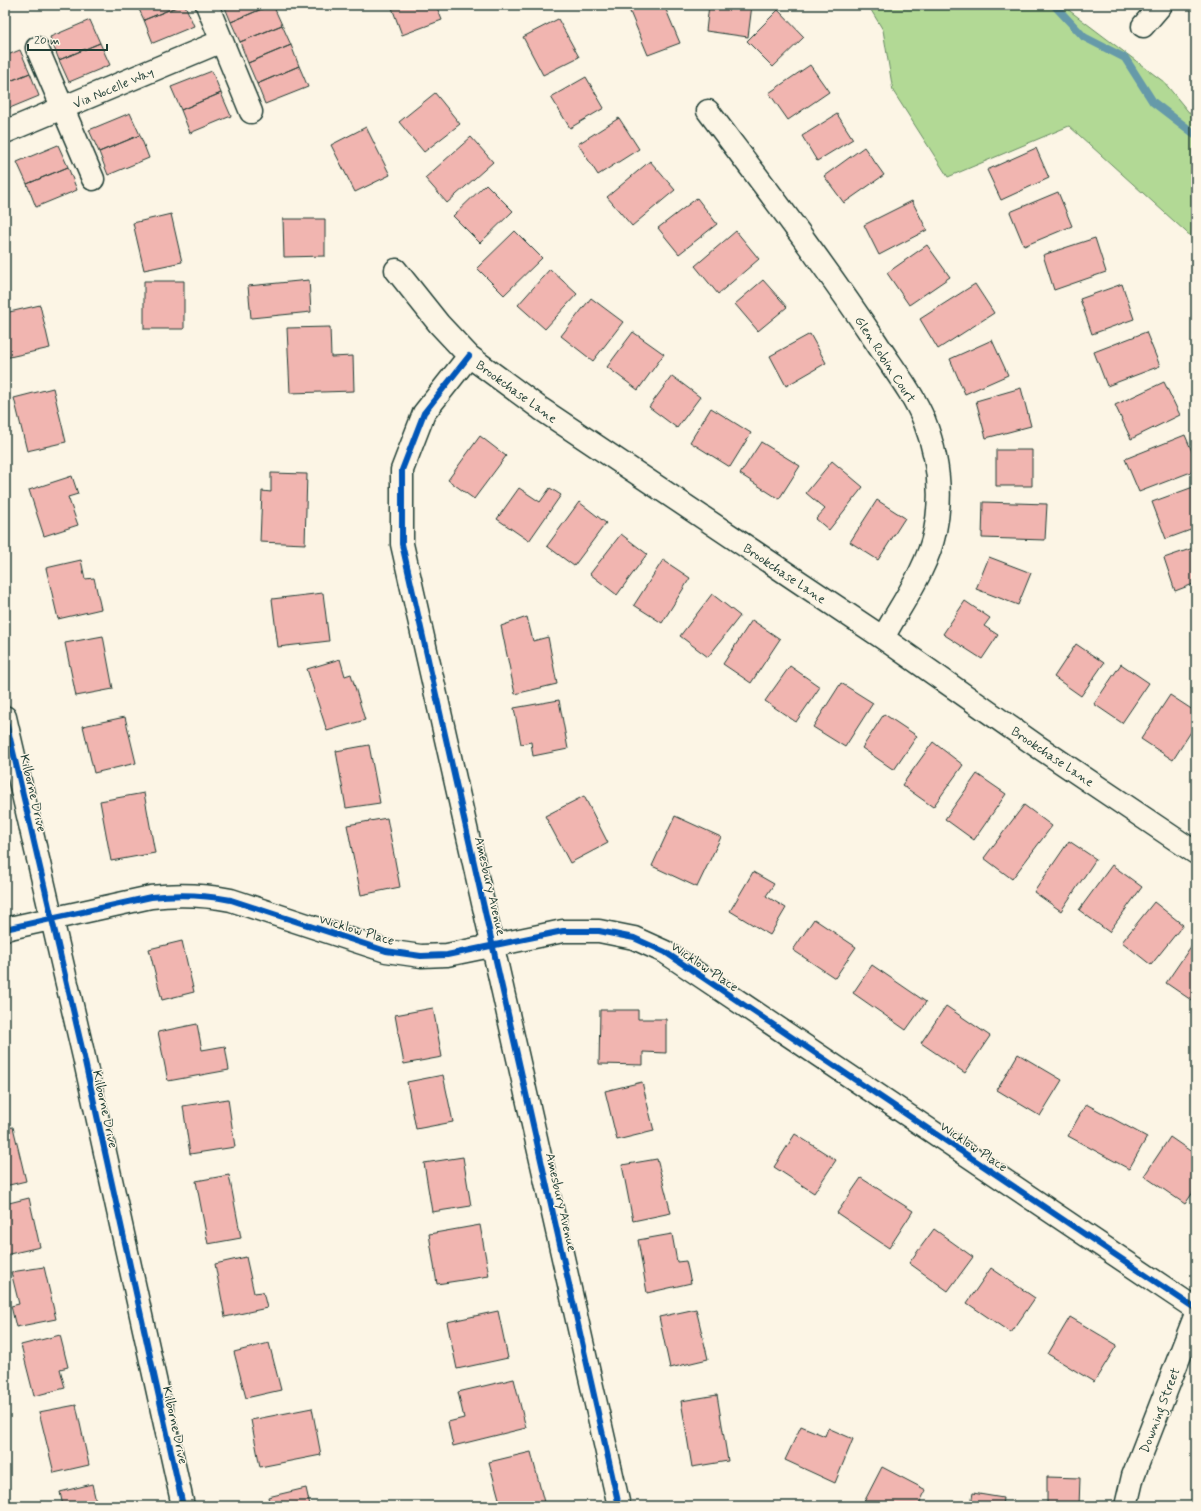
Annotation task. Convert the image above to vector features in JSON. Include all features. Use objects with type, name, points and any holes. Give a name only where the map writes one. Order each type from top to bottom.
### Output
[{"type":"street","points":[[207,5],[251,112]]},
{"type":"street","points":[[1143,26],[1161,5]]},
{"type":"street","name":"Via Nocelle Way","points":[[5,132],[222,41]]},
{"type":"street","points":[[37,48],[93,179]]},
{"type":"street","name":"Glen Robin Court","points":[[708,111],[821,261],[863,323],[923,418],[933,446],[939,474],[935,532],[924,567],[883,638]]},
{"type":"street","name":"Brookchase Lane","points":[[396,270],[439,324],[469,356],[541,409],[883,638],[1037,746],[1196,853]]},
{"type":"street","name":"Amesbury Avenue","points":[[469,356],[424,413],[402,470],[402,544],[494,945],[619,1506]]},
{"type":"street","name":"Kilborne Drive","points":[[5,717],[52,919],[183,1506]]},
{"type":"street","name":"Wicklow Place","points":[[5,929],[152,897],[172,895],[211,896],[231,900],[386,951],[421,956],[447,955],[563,931],[599,931],[634,938],[665,952],[1196,1310]]},
{"type":"street","name":"Downing Street","points":[[1126,1506],[1133,1476],[1196,1314]]},
{"type":"green space","points":[[868,5],[1062,5],[1164,82],[1196,121],[1196,241],[1069,126],[948,177],[893,91],[883,30]]},
{"type":"building","points":[[137,5],[181,5],[144,20]]},
{"type":"building","points":[[181,5],[185,5],[194,26],[153,43],[144,20]]},
{"type":"building","points":[[224,5],[271,5],[231,22]]},
{"type":"building","points":[[273,5],[282,25],[240,42],[231,22]]},
{"type":"building","points":[[391,5],[436,5],[442,20],[402,35]]},
{"type":"building","points":[[633,5],[664,5],[680,43],[648,55],[628,7]]},
{"type":"building","points":[[709,5],[752,5],[748,37],[706,31]]},
{"type":"building","points":[[778,10],[804,37],[773,67],[747,41]]},
{"type":"building","points":[[558,19],[579,57],[543,75],[523,37]]},
{"type":"building","points":[[90,20],[100,43],[59,60],[50,37]]},
{"type":"building","points":[[282,25],[291,45],[248,63],[240,42]]},
{"type":"building","points":[[100,43],[110,65],[69,82],[59,60]]},
{"type":"building","points":[[291,45],[299,66],[257,84],[248,63]]},
{"type":"building","points":[[20,50],[30,73],[5,83],[5,56]]},
{"type":"building","points":[[810,65],[829,92],[788,120],[769,93]]},
{"type":"building","points":[[299,66],[308,87],[265,104],[257,84]]},
{"type":"building","points":[[212,71],[221,93],[181,110],[171,87]]},
{"type":"building","points":[[30,73],[39,96],[5,110],[5,83]]},
{"type":"building","points":[[586,77],[604,108],[570,128],[551,97]]},
{"type":"building","points":[[221,93],[231,116],[190,133],[181,110]]},
{"type":"building","points":[[435,93],[460,124],[424,152],[399,122]]},
{"type":"building","points":[[130,113],[140,135],[99,152],[89,130]]},
{"type":"building","points":[[837,114],[853,139],[817,161],[802,136]]},
{"type":"building","points":[[619,118],[639,149],[598,175],[578,144]]},
{"type":"building","points":[[366,127],[390,175],[355,192],[331,145]]},
{"type":"building","points":[[140,135],[149,158],[108,175],[99,152]]},
{"type":"building","points":[[471,137],[493,162],[447,203],[425,178]]},
{"type":"building","points":[[58,145],[68,167],[27,184],[17,162]]},
{"type":"building","points":[[864,147],[884,175],[844,203],[824,176]]},
{"type":"building","points":[[1036,148],[1049,178],[1001,200],[987,170]]},
{"type":"building","points":[[650,161],[675,190],[632,226],[607,197]]},
{"type":"building","points":[[68,167],[77,190],[36,207],[27,184]]},
{"type":"building","points":[[486,184],[513,211],[480,243],[453,216]]},
{"type":"building","points":[[1058,192],[1072,226],[1024,246],[1010,212]]},
{"type":"building","points":[[697,198],[717,224],[679,254],[658,228]]},
{"type":"building","points":[[912,201],[927,230],[879,255],[864,225]]},
{"type":"building","points":[[171,214],[182,262],[144,270],[133,223]]},
{"type":"building","points":[[283,219],[325,219],[325,256],[284,257]]},
{"type":"building","points":[[515,231],[542,258],[504,295],[477,268]]},
{"type":"building","points":[[736,231],[759,259],[718,294],[695,266]]},
{"type":"building","points":[[1095,238],[1106,272],[1054,290],[1043,255]]},
{"type":"building","points":[[927,245],[950,277],[909,305],[887,273]]},
{"type":"building","points":[[550,269],[577,294],[545,329],[518,305]]},
{"type":"building","points":[[309,280],[311,312],[251,318],[248,286]]},
{"type":"building","points":[[763,280],[787,307],[758,331],[735,304]]},
{"type":"building","points":[[144,281],[184,281],[184,329],[144,329]]},
{"type":"building","points":[[975,284],[994,313],[938,349],[920,319]]},
{"type":"building","points":[[1122,284],[1134,319],[1092,334],[1080,299]]},
{"type":"building","points":[[591,298],[623,322],[593,361],[561,336]]},
{"type":"building","points":[[40,305],[50,348],[5,358],[5,313]]},
{"type":"building","points":[[330,327],[331,357],[353,356],[354,391],[290,393],[287,328]]},
{"type":"building","points":[[633,332],[664,354],[638,390],[607,367]]},
{"type":"building","points":[[1146,332],[1160,366],[1107,386],[1094,352]]},
{"type":"building","points":[[810,334],[826,363],[786,386],[770,356]]},
{"type":"building","points":[[992,340],[1008,375],[965,394],[950,359]]},
{"type":"building","points":[[672,376],[700,397],[677,428],[649,407]]},
{"type":"building","points":[[1164,382],[1180,415],[1131,439],[1115,405]]},
{"type":"building","points":[[53,388],[66,442],[27,451],[14,398]]},
{"type":"building","points":[[1021,388],[1031,426],[986,438],[976,401]]},
{"type":"building","points":[[711,408],[751,433],[730,467],[690,442]]},
{"type":"building","points":[[1185,435],[1196,461],[1196,470],[1139,492],[1125,459]]},
{"type":"building","points":[[480,436],[506,456],[474,499],[448,480]]},
{"type":"building","points":[[761,442],[800,466],[779,499],[740,474]]},
{"type":"building","points":[[996,450],[1032,450],[1032,486],[996,486]]},
{"type":"building","points":[[832,461],[863,487],[829,530],[816,519],[825,509],[806,493]]},
{"type":"building","points":[[271,473],[307,474],[305,544],[260,542],[262,491],[271,492]]},
{"type":"building","points":[[72,476],[78,494],[68,497],[78,525],[44,536],[29,490]]},
{"type":"building","points":[[1196,486],[1196,528],[1166,539],[1152,502]]},
{"type":"building","points":[[519,488],[540,502],[550,488],[561,495],[529,541],[497,519]]},
{"type":"building","points":[[877,500],[905,518],[878,560],[850,542]]},
{"type":"building","points":[[579,502],[606,523],[574,566],[547,546]]},
{"type":"building","points":[[983,502],[1047,504],[1045,540],[982,538]]},
{"type":"building","points":[[621,534],[647,554],[617,595],[590,574]]},
{"type":"building","points":[[1196,547],[1196,583],[1175,591],[1164,558]]},
{"type":"building","points":[[989,557],[1031,573],[1018,605],[976,589]]},
{"type":"building","points":[[81,560],[85,579],[94,578],[101,609],[58,619],[46,568]]},
{"type":"building","points":[[663,560],[690,578],[662,623],[634,605]]},
{"type":"building","points":[[323,593],[329,641],[278,647],[272,599]]},
{"type":"building","points":[[712,594],[740,616],[708,657],[680,636]]},
{"type":"building","points":[[965,601],[990,618],[984,626],[998,635],[982,659],[943,634]]},
{"type":"building","points":[[527,617],[533,641],[548,637],[557,684],[515,694],[501,626]]},
{"type":"building","points":[[752,620],[780,639],[751,683],[723,664]]},
{"type":"building","points":[[103,636],[113,689],[76,696],[65,643]]},
{"type":"building","points":[[1076,644],[1104,663],[1081,696],[1054,677]]},
{"type":"building","points":[[340,659],[345,676],[351,674],[365,720],[327,731],[307,669]]},
{"type":"building","points":[[1121,664],[1149,683],[1122,723],[1094,704]]},
{"type":"building","points":[[790,666],[820,687],[796,722],[765,701]]},
{"type":"building","points":[[841,683],[873,703],[845,747],[813,727]]},
{"type":"building","points":[[1170,695],[1196,712],[1196,724],[1173,760],[1141,739]]},
{"type":"building","points":[[559,700],[568,749],[533,756],[531,742],[521,744],[514,708]]},
{"type":"building","points":[[884,714],[917,736],[894,770],[862,748]]},
{"type":"building","points":[[125,717],[136,763],[94,773],[83,726]]},
{"type":"building","points":[[933,742],[963,765],[933,807],[902,785]]},
{"type":"building","points":[[369,745],[380,803],[346,808],[336,751]]},
{"type":"building","points":[[977,774],[1006,794],[974,840],[945,819]]},
{"type":"building","points":[[144,793],[155,853],[111,861],[100,801]]},
{"type":"building","points":[[584,796],[608,843],[570,863],[545,816]]},
{"type":"building","points":[[1024,805],[1052,826],[1012,879],[984,858]]},
{"type":"building","points":[[675,816],[721,837],[697,887],[652,866]]},
{"type":"building","points":[[387,818],[400,887],[361,895],[347,825]]},
{"type":"building","points":[[1069,841],[1096,859],[1061,911],[1034,892]]},
{"type":"building","points":[[1112,865],[1142,887],[1109,932],[1079,910]]},
{"type":"building","points":[[753,872],[774,884],[766,896],[786,908],[770,935],[730,911]]},
{"type":"building","points":[[1154,902],[1183,925],[1151,965],[1122,942]]},
{"type":"building","points":[[814,919],[856,947],[835,978],[793,950]]},
{"type":"building","points":[[1196,939],[1196,999],[1194,1002],[1166,983]]},
{"type":"building","points":[[182,941],[194,992],[162,1000],[149,949]]},
{"type":"building","points":[[872,965],[926,1002],[906,1030],[853,993]]},
{"type":"building","points":[[946,1006],[990,1036],[965,1073],[921,1043]]},
{"type":"building","points":[[433,1008],[442,1057],[404,1064],[395,1015]]},
{"type":"building","points":[[600,1010],[638,1010],[638,1019],[666,1019],[666,1053],[643,1052],[643,1065],[599,1064]]},
{"type":"building","points":[[197,1024],[202,1050],[225,1046],[229,1070],[168,1081],[158,1032]]},
{"type":"building","points":[[1018,1054],[1062,1080],[1040,1116],[997,1090]]},
{"type":"building","points":[[443,1075],[453,1122],[416,1129],[407,1082]]},
{"type":"building","points":[[642,1082],[654,1131],[617,1140],[605,1091]]},
{"type":"building","points":[[228,1099],[235,1147],[190,1154],[183,1106]]},
{"type":"building","points":[[1086,1104],[1147,1137],[1129,1169],[1068,1136]]},
{"type":"building","points":[[13,1127],[26,1181],[5,1186],[5,1128]]},
{"type":"building","points":[[795,1134],[836,1160],[814,1193],[774,1167]]},
{"type":"building","points":[[1170,1137],[1196,1155],[1196,1188],[1185,1204],[1144,1176]]},
{"type":"building","points":[[463,1157],[471,1206],[432,1212],[424,1163]]},
{"type":"building","points":[[657,1159],[671,1213],[633,1221],[622,1165]]},
{"type":"building","points":[[229,1175],[241,1238],[208,1244],[196,1181]]},
{"type":"building","points":[[861,1178],[913,1211],[889,1248],[837,1213]]},
{"type":"building","points":[[29,1198],[40,1247],[5,1255],[5,1204]]},
{"type":"building","points":[[480,1225],[489,1276],[437,1284],[429,1234]]},
{"type":"building","points":[[934,1229],[973,1257],[948,1291],[909,1263]]},
{"type":"building","points":[[672,1234],[677,1262],[686,1261],[691,1283],[647,1293],[638,1240]]},
{"type":"building","points":[[246,1257],[254,1293],[263,1292],[267,1308],[225,1317],[215,1264]]},
{"type":"building","points":[[44,1267],[56,1319],[16,1327],[11,1306],[19,1304],[11,1272]]},
{"type":"building","points":[[991,1268],[1035,1298],[1011,1333],[967,1303]]},
{"type":"building","points":[[696,1309],[708,1359],[670,1368],[659,1317]]},
{"type":"building","points":[[498,1311],[508,1358],[457,1369],[447,1322]]},
{"type":"building","points":[[1070,1317],[1117,1345],[1094,1382],[1048,1354]]},
{"type":"building","points":[[60,1335],[68,1367],[60,1369],[65,1388],[34,1396],[21,1345]]},
{"type":"building","points":[[269,1343],[281,1390],[246,1398],[234,1352]]},
{"type":"building","points":[[514,1379],[526,1428],[453,1446],[448,1422],[464,1418],[458,1392]]},
{"type":"building","points":[[717,1395],[728,1461],[692,1467],[681,1401]]},
{"type":"building","points":[[76,1405],[89,1465],[54,1473],[39,1412]]},
{"type":"building","points":[[312,1408],[321,1455],[260,1467],[251,1420]]},
{"type":"building","points":[[801,1426],[825,1436],[828,1428],[853,1439],[835,1483],[785,1460]]},
{"type":"building","points":[[531,1452],[545,1506],[501,1506],[489,1462]]},
{"type":"building","points":[[882,1467],[926,1490],[918,1506],[867,1506],[863,1504]]},
{"type":"building","points":[[1047,1477],[1080,1478],[1079,1506],[1047,1506]]},
{"type":"building","points":[[92,1484],[97,1506],[63,1506],[60,1492]]},
{"type":"building","points":[[306,1488],[310,1506],[270,1506],[268,1497]]},
{"type":"building","points":[[973,1493],[1003,1498],[1002,1506],[953,1506],[954,1501],[971,1504]]},
{"type":"waterway","points":[[1054,5],[1084,37],[1125,58],[1153,102],[1196,135]]},
{"type":"cycle path","points":[[469,356],[424,413],[402,470],[402,544],[619,1506]]},
{"type":"cycle path","points":[[5,717],[84,1057],[183,1506]]},
{"type":"cycle path","points":[[5,929],[151,897],[181,895],[231,900],[386,951],[421,956],[447,955],[563,931],[599,931],[634,938],[665,952],[1196,1309]]}]
